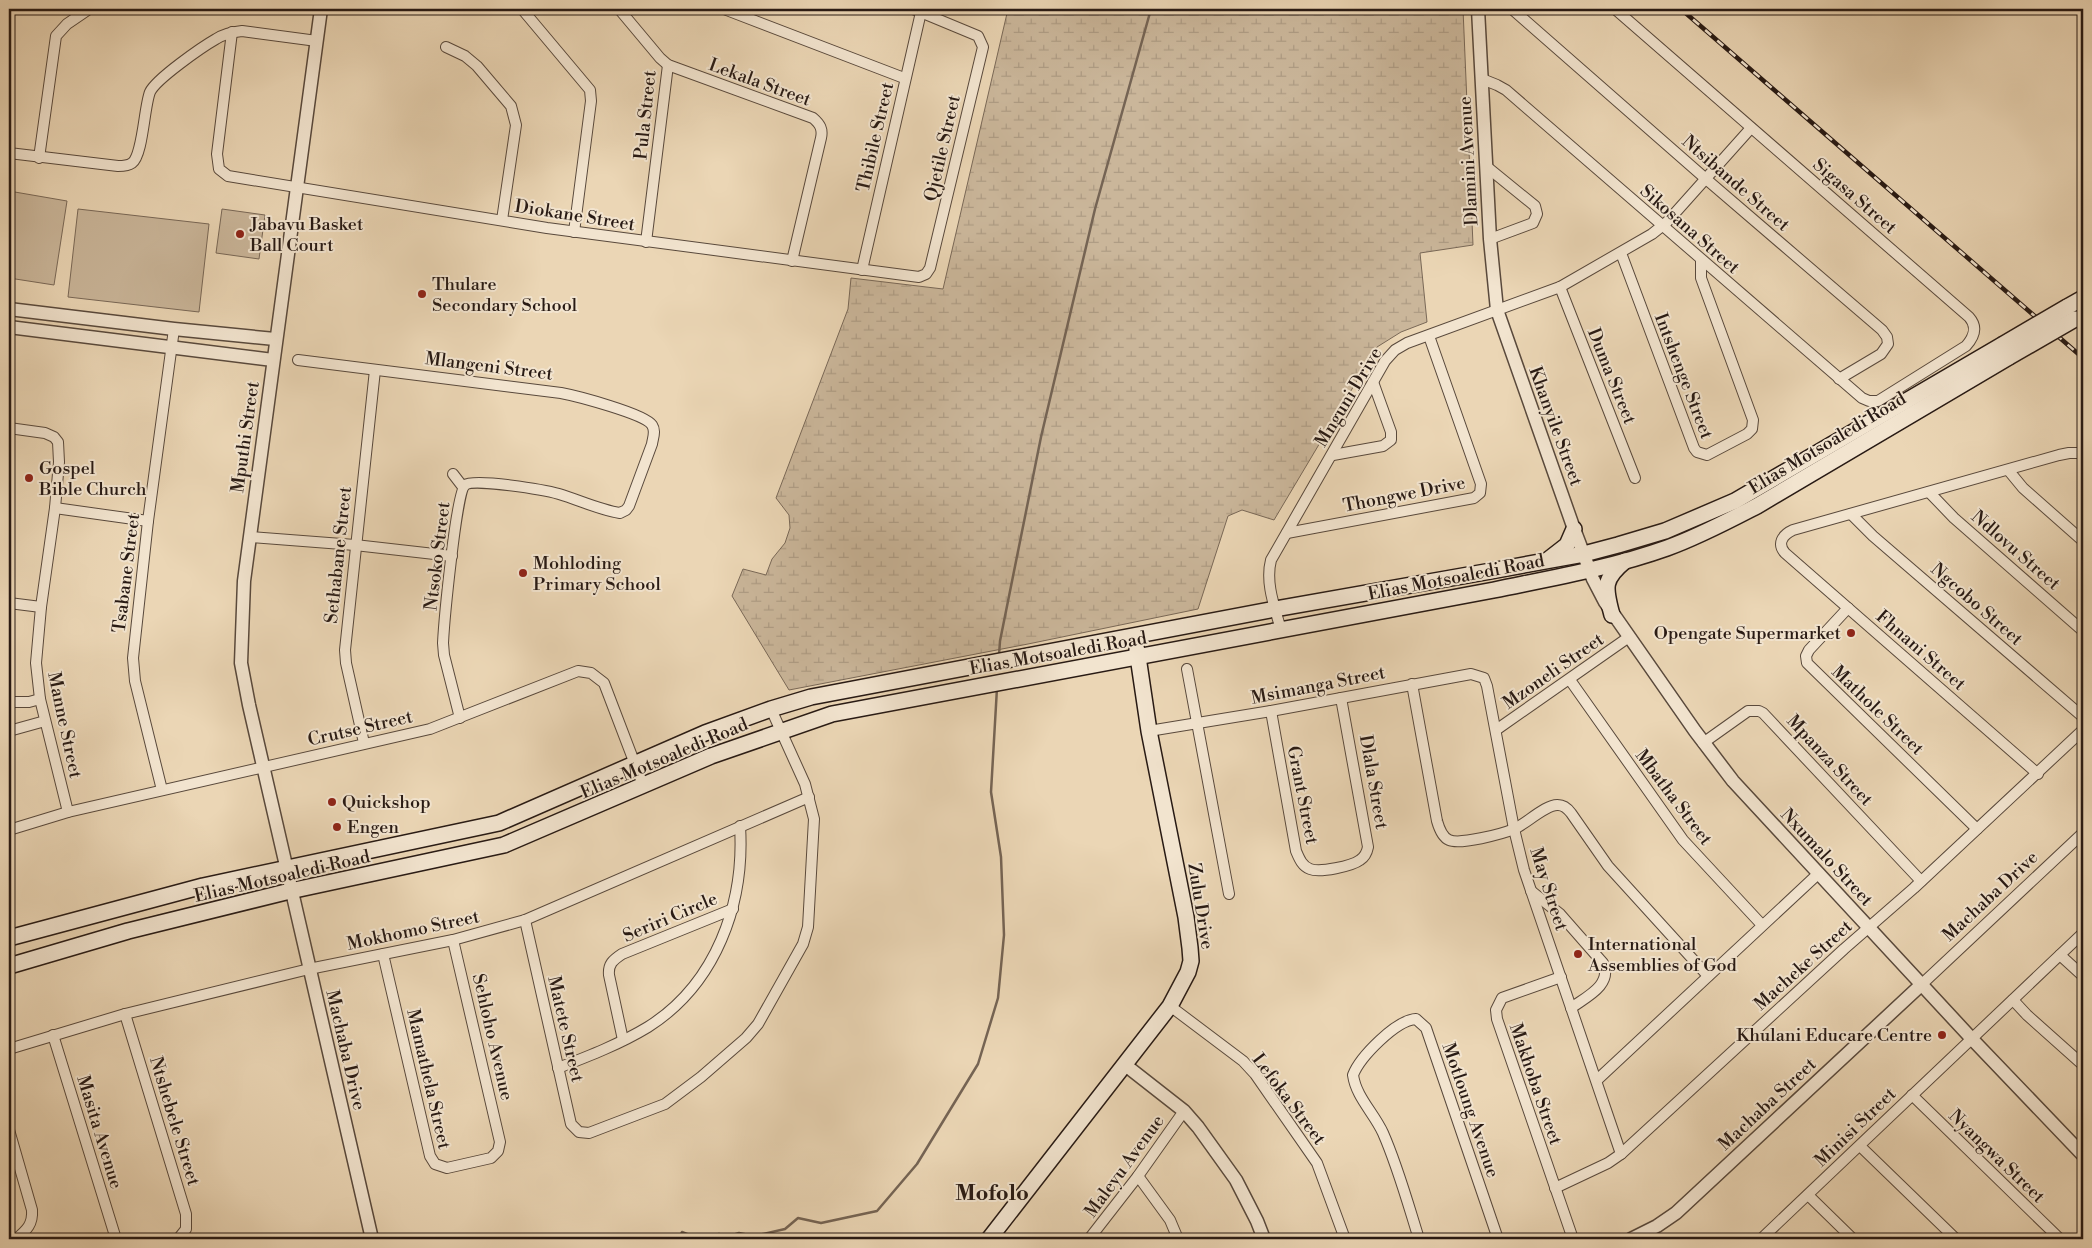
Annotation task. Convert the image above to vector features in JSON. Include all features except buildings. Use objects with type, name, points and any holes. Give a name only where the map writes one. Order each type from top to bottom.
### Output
[{"type":"main road","name":"Elias Motsoaledi Road","points":[[9,938],[203,886],[499,823],[705,733],[771,709],[835,692],[1275,609],[1584,554],[1665,531],[1734,501],[2075,313],[2083,298]]},
{"type":"main road","name":"Elias Motsoaledi Road","points":[[9,966],[128,931],[290,891],[504,845],[711,756],[832,714],[1138,658],[1590,570],[1670,547],[1717,527],[1757,506],[2005,351]]},
{"type":"main road","points":[[1548,560],[1567,545],[1574,528]]},
{"type":"main road","points":[[1612,614],[1607,596],[1607,581],[1611,574],[1626,560]]},
{"type":"main road","name":"Zulu Drive","points":[[989,1239],[1170,1006],[1188,972],[1190,948],[1186,916],[1149,731],[1136,636]]},
{"type":"street","points":[[39,158],[56,36],[67,24],[89,9]]},
{"type":"street","name":"Mputhi Street","points":[[285,869],[241,663],[244,581],[321,9]]},
{"type":"street","points":[[522,9],[590,90],[591,101],[574,232]]},
{"type":"street","name":"Pula Street","points":[[620,9],[660,58],[668,65],[646,242]]},
{"type":"street","points":[[724,9],[904,78]]},
{"type":"street","name":"Dlamini Avenue","points":[[1478,9],[1490,239],[1497,310]]},
{"type":"street","name":"Ntsibande Street","points":[[1512,9],[1885,333],[1888,344],[1881,354],[1839,379]]},
{"type":"street","name":"Sigasa Street","points":[[1615,9],[1973,320],[1974,333],[1966,346],[1878,401]]},
{"type":"street","name":"Thibile Street","points":[[862,270],[917,10]]},
{"type":"street","name":"Qjetile Street","points":[[917,10],[978,36],[983,47],[930,268]]},
{"type":"street","points":[[9,153],[118,166],[133,163],[138,152],[148,100],[154,85],[216,38],[232,32],[253,32],[316,41]]},
{"type":"street","name":"Diokane Street","points":[[232,32],[217,154],[218,166],[222,174],[297,188],[646,242],[919,277],[926,274],[930,268]]},
{"type":"street","points":[[446,47],[465,56],[476,66],[514,112],[516,125],[502,220]]},
{"type":"street","name":"Lekala Street","points":[[668,65],[813,118],[818,123],[821,128],[821,138],[792,261]]},
{"type":"street","name":"Sikosana Street","points":[[1482,79],[1497,84],[1506,90],[1700,261],[1862,398],[1878,401]]},
{"type":"street","name":"Mnguni Drive","points":[[1281,630],[1268,570],[1272,560],[1373,382],[1395,350],[1407,343],[1560,287],[1621,253],[1662,227],[1751,128]]},
{"type":"street","points":[[1487,166],[1535,206],[1537,214],[1532,224],[1490,239]]},
{"type":"street","name":"Intshenge Street","points":[[1621,253],[1694,448],[1697,452],[1707,455],[1747,434],[1752,429],[1754,420],[1701,278],[1700,261]]},
{"type":"street","name":"Duma Street","points":[[1560,287],[1635,478]]},
{"type":"street","points":[[9,309],[276,339]]},
{"type":"street","name":"Khanyile Street","points":[[1497,310],[1584,554]]},
{"type":"street","points":[[9,327],[273,360]]},
{"type":"street","name":"Tsabane Street","points":[[162,790],[133,670],[134,637],[174,329]]},
{"type":"street","name":"Thongwe Drive","points":[[1287,533],[1474,498],[1480,493],[1481,484],[1429,336]]},
{"type":"street","name":"Mlangeni Street","points":[[298,360],[576,396],[646,420],[653,426],[652,444]]},
{"type":"street","name":"Sethabane Street","points":[[364,743],[346,663],[345,650],[375,370]]},
{"type":"street","points":[[1333,455],[1383,446],[1391,440],[1391,432],[1373,382]]},
{"type":"street","name":"Manne Street","points":[[9,428],[38,432],[54,437],[58,442],[60,451],[36,663],[40,699],[68,812]]},
{"type":"street","name":"Ntsoko Street","points":[[460,718],[443,649],[452,556],[463,487],[467,484],[480,482],[545,491],[620,513],[629,506],[652,444]]},
{"type":"street","points":[[1851,514],[2064,454],[2083,453]]},
{"type":"street","points":[[2008,471],[2023,488],[2083,541]]},
{"type":"street","points":[[453,474],[463,487]]},
{"type":"street","name":"Ndlovu Street","points":[[1929,492],[1954,518],[2083,631]]},
{"type":"street","points":[[55,508],[148,521]]},
{"type":"street","name":"Fhnani Street","points":[[1851,514],[1788,532],[1781,542],[1783,550],[2038,774]]},
{"type":"street","name":"Ngcobo Street","points":[[1851,514],[1873,536],[2083,717]]},
{"type":"street","points":[[250,537],[355,545],[452,556]]},
{"type":"street","name":"Nxumalo Street","points":[[1584,554],[1612,614],[1732,781],[1920,985],[2083,1155]]},
{"type":"street","points":[[9,603],[41,606]]},
{"type":"street","name":"Mathole Street","points":[[1848,608],[1809,650],[1807,663],[1977,829]]},
{"type":"street","name":"Mzoneli Street","points":[[1496,730],[1629,637]]},
{"type":"street","name":"Zulu Drive","points":[[1187,669],[1229,894]]},
{"type":"street","name":"Crutse Street","points":[[9,830],[68,812],[430,729],[583,671],[598,677],[604,683],[643,785]]},
{"type":"street","name":"Msimanga Street","points":[[1149,731],[1198,724],[1471,674],[1484,678],[1487,686]]},
{"type":"street","name":"Mbatha Street","points":[[1570,680],[1683,840],[1762,925]]},
{"type":"street","points":[[1412,684],[1441,832],[1446,838],[1455,842],[1514,829],[1556,805],[1568,809],[1608,866],[1708,976]]},
{"type":"street","name":"May Street","points":[[1487,686],[1514,829],[1531,891],[1621,1154]]},
{"type":"street","name":"Dlala Street","points":[[1341,698],[1368,846],[1362,859],[1351,865]]},
{"type":"street","points":[[9,702],[29,702],[40,699]]},
{"type":"street","points":[[771,709],[782,730],[809,797]]},
{"type":"street","name":"Grant Street","points":[[1271,711],[1299,859],[1304,866],[1316,870],[1351,865]]},
{"type":"street","name":"Mpanza Street","points":[[1703,743],[1748,711],[1763,713],[1921,881]]},
{"type":"street","points":[[9,731],[45,721]]},
{"type":"street","name":"Macheke Street","points":[[1555,1188],[1608,1163],[1621,1154],[2038,774],[2083,730]]},
{"type":"street","name":"Mokhomo Street","points":[[9,1049],[125,1014],[309,969],[454,940],[525,920],[809,797]]},
{"type":"street","name":"Matete Street","points":[[525,920],[571,1124],[579,1132],[589,1133],[665,1104],[701,1077],[746,1038],[758,1024],[803,944],[808,927],[814,827],[809,797]]},
{"type":"street","name":"Seriri Circle","points":[[558,1068],[624,1040],[649,1026],[686,995],[715,954],[726,931],[733,909],[740,867],[740,826]]},
{"type":"street","name":"Machaba Drive","points":[[1920,985],[2083,833]]},
{"type":"street","name":"Machaba Drive","points":[[285,869],[372,1239]]},
{"type":"street","points":[[1597,1080],[1818,873]]},
{"type":"street","points":[[1531,891],[1560,914],[1604,963],[1606,968],[1605,980],[1600,987],[1571,1008]]},
{"type":"street","name":"Seriri Circle","points":[[624,1040],[609,975],[608,968],[612,961],[622,954],[733,909]]},
{"type":"street","name":"Minisi Street","points":[[1761,1239],[2083,933]]},
{"type":"street","name":"Sehloho Avenue","points":[[454,940],[500,1142]]},
{"type":"street","name":"Mamathela Street","points":[[383,954],[432,1161],[447,1168],[491,1158],[498,1151],[500,1142]]},
{"type":"street","points":[[2060,955],[2083,976]]},
{"type":"street","name":"Makhoba Street","points":[[1561,977],[1502,998],[1496,1010],[1497,1019],[1573,1239]]},
{"type":"street","name":"Machaba Street","points":[[1630,1239],[1657,1226],[1676,1213],[1920,985]]},
{"type":"street","points":[[2013,1000],[2083,1065]]},
{"type":"street","name":"Lefoka Street","points":[[1170,1006],[1243,1061],[1255,1074],[1317,1164],[1345,1239]]},
{"type":"street","name":"Ntshebele Street","points":[[125,1014],[186,1214],[186,1229],[179,1238]]},
{"type":"street","name":"Motloung Avenue","points":[[1419,1239],[1386,1139],[1378,1122],[1358,1092],[1353,1075],[1360,1061],[1393,1030],[1410,1020],[1416,1019],[1426,1028],[1498,1239]]},
{"type":"street","name":"Masita Avenue","points":[[53,1035],[116,1239]]},
{"type":"street","points":[[1124,1064],[1184,1111],[1198,1127],[1236,1180],[1264,1239]]},
{"type":"street","name":"Nyangwa Street","points":[[1912,1095],[2060,1239]]},
{"type":"street","name":"Maleyu Avenue","points":[[1089,1239],[1138,1176],[1184,1111]]},
{"type":"street","points":[[9,1130],[32,1210],[32,1222],[26,1232],[16,1239]]},
{"type":"street","points":[[1860,1146],[1956,1239]]},
{"type":"street","points":[[1138,1176],[1170,1220],[1178,1239]]},
{"type":"street","points":[[1808,1195],[1853,1239]]},
{"type":"green space","points":[[1008,9],[1463,9],[1473,245],[1420,253],[1427,322],[1401,332],[1377,347],[1274,520],[1242,510],[1228,516],[1198,609],[789,690],[732,596],[743,569],[766,575],[772,559],[785,543],[790,528],[789,515],[776,498],[848,309],[851,278],[943,289]]},
{"type":"green space","points":[[9,191],[67,201],[54,285],[9,278]]},
{"type":"green space","points":[[78,209],[209,224],[199,312],[68,297]]},
{"type":"green space","name":"Jabavu Basket Ball Court","points":[[222,209],[265,215],[259,259],[216,253]]},
{"type":"waterway","points":[[999,655],[1000,641],[1041,437],[1095,209],[1151,9]]},
{"type":"waterway","points":[[679,1239],[682,1232],[697,1238],[719,1234],[726,1237],[739,1233],[754,1236],[785,1229],[798,1218],[821,1223],[877,1211],[917,1164],[978,1064],[998,998],[1004,935],[1001,857],[991,792],[997,688]]},
{"type":"railway","points":[[1681,9],[2083,358]]},
{"type":"place","name":"Jabavu Basket Ball Court","points":[[240,234]]},
{"type":"place","name":"Thulare Secondary School","points":[[422,294]]},
{"type":"place","name":"Gospel Bible Church","points":[[29,478]]},
{"type":"place","name":"Mohloding Primary School","points":[[523,573]]},
{"type":"place","name":"Opengate Supermarket","points":[[1851,633]]},
{"type":"place","name":"Quickshop","points":[[332,802]]},
{"type":"place","name":"Engen","points":[[337,827]]},
{"type":"place","name":"International Assemblies of God","points":[[1578,954]]},
{"type":"place","name":"Khulani Educare Centre","points":[[1942,1035]]},
{"type":"district","name":"Mofolo","points":[[992,1192]]}]
